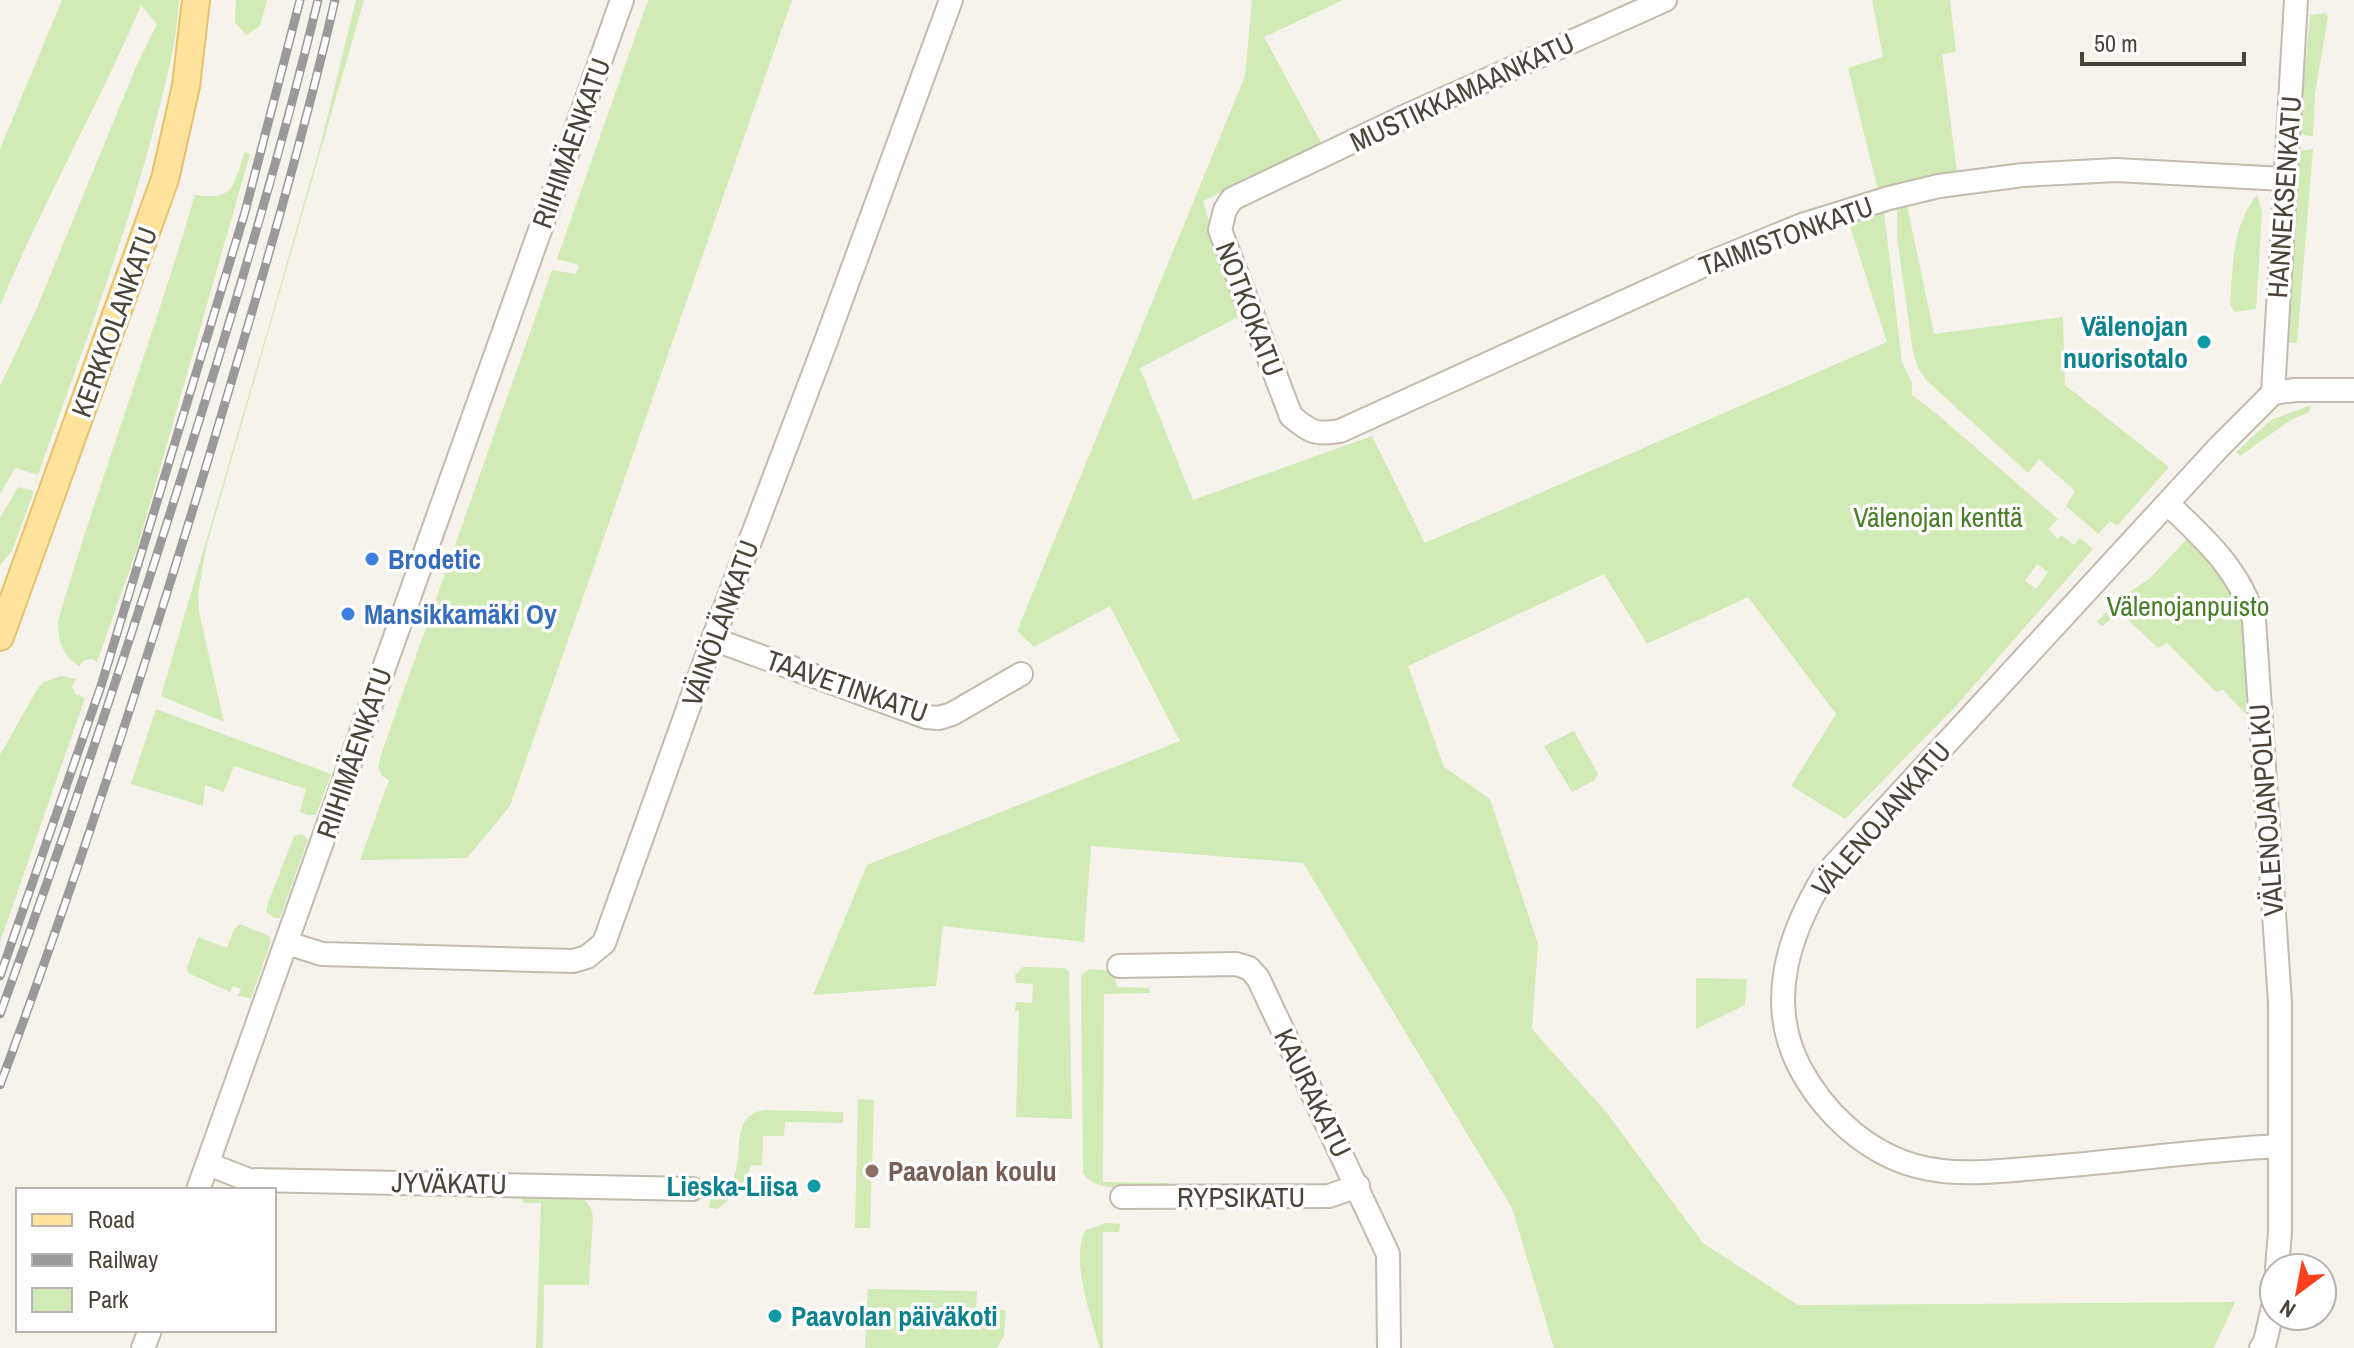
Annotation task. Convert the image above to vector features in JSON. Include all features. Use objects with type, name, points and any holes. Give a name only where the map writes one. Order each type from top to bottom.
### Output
[{"type":"main road","name":"KERKKOLANKATU","points":[[0,637],[6,603],[165,179],[186,86],[196,0]]},
{"type":"street","name":"RIIHIMÄENKATU","points":[[199,1188],[622,0]]},
{"type":"street","name":"VÄINÖLÄNKATU","points":[[287,943],[322,954],[573,961],[587,957],[604,943],[713,639],[951,0]]},
{"type":"street","name":"MUSTIKKAMAANKATU","points":[[1260,186],[1408,115],[1665,0]]},
{"type":"street","name":"HANNEKSENKATU","points":[[2273,393],[2296,0]]},
{"type":"street","name":"TAIMISTONKATU","points":[[1320,434],[1340,431],[1391,409],[1709,263],[1802,225],[1889,198],[1939,186],[2023,175],[2116,170],[2285,179]]},
{"type":"street","name":"NOTKOKATU","points":[[1260,186],[1232,199],[1225,210],[1220,230],[1291,416],[1320,434]]},
{"type":"street","points":[[2273,393],[2354,390]]},
{"type":"street","name":"VÄLENOJANKATU","points":[[2273,393],[2066,611],[1824,876],[1791,943],[1784,972],[1785,1016],[1794,1056],[1817,1096],[1872,1147],[1916,1166],[1974,1172],[2113,1163],[2280,1146]]},
{"type":"street","name":"VÄLENOJANPOLKU","points":[[2168,504],[2224,560],[2244,591],[2254,620],[2269,878],[2280,1002],[2278,1252]]},
{"type":"street","name":"TAAVETINKATU","points":[[713,639],[926,717],[939,718],[952,714],[1021,674]]},
{"type":"street","name":"KAURAKATU","points":[[1119,966],[1236,964],[1249,968],[1258,978],[1388,1254],[1389,1348]]},
{"type":"street","name":"JYVÄKATU","points":[[208,1164],[249,1180],[692,1189]]},
{"type":"street","name":"RYPSIKATU","points":[[1122,1197],[1329,1196],[1358,1186]]},
{"type":"green space","points":[[62,0],[179,0],[176,33],[153,132],[128,219],[38,475],[15,468],[0,494],[0,386],[36,310],[136,67],[157,24],[141,5],[0,306],[0,149]]},
{"type":"green space","points":[[236,0],[267,0],[260,26],[246,35],[235,22]]},
{"type":"green space","points":[[356,0],[364,0],[206,548],[198,595],[199,612],[224,722],[161,696],[322,139]]},
{"type":"green space","points":[[648,0],[792,0],[510,806],[467,858],[360,860],[389,780],[382,776],[378,766],[382,752],[552,270],[576,274],[579,265],[557,259]]},
{"type":"green space","name":"Välenojan kenttä","points":[[1252,0],[1343,0],[1264,37],[1322,144],[1203,201],[1238,317],[1140,368],[1193,500],[1372,436],[1425,543],[1887,342],[1848,220],[1884,212],[1902,362],[1912,383],[1912,395],[2058,519],[2048,529],[2058,539],[2061,535],[2074,545],[2080,538],[2093,549],[1956,706],[1845,819],[1791,786],[1836,714],[1748,597],[1647,644],[1604,574],[1408,666],[1444,767],[1490,799],[1538,944],[1532,1029],[1607,1113],[1703,1243],[1798,1305],[2235,1302],[2214,1348],[1554,1348],[1512,1208],[1303,863],[1091,846],[1084,942],[943,926],[936,986],[813,995],[867,865],[1180,741],[1110,606],[1034,647],[1017,631],[1245,76]],"holes":[[[2037,564],[2048,572],[2036,589],[2025,581]]]},
{"type":"green space","points":[[1872,0],[1950,0],[1956,52],[1942,54],[1957,173],[1878,190],[1848,68],[1883,57]]},
{"type":"green space","points":[[2325,13],[2328,17],[2315,93],[2313,137],[2299,133],[2310,15]]},
{"type":"green space","points":[[2313,149],[2297,343],[2288,342],[2299,151]]},
{"type":"green space","points":[[245,152],[250,154],[137,549],[97,662],[85,660],[79,666],[62,647],[58,621],[91,514],[195,195],[225,193],[234,182]]},
{"type":"green space","points":[[2257,195],[2262,212],[2256,309],[2234,312],[2230,304],[2235,246],[2243,219]]},
{"type":"green space","points":[[1907,205],[1934,334],[2063,317],[2065,385],[2169,467],[2117,526],[2110,521],[2098,534],[2066,506],[2075,491],[2039,459],[2028,473],[1926,380],[1918,368],[1913,352],[1897,237],[1897,207]]},
{"type":"green space","points":[[2311,405],[2309,412],[2291,420],[2240,456],[2236,452],[2271,420]]},
{"type":"green space","points":[[18,487],[34,491],[12,551],[0,565],[0,518]]},
{"type":"green space","name":"Välenojanpuisto","points":[[2188,538],[2231,590],[2243,619],[2247,715],[2223,690],[2216,692],[2167,643],[2158,648],[2120,612],[2102,626],[2097,622],[2116,601],[2149,579]]},
{"type":"green space","points":[[61,676],[76,679],[72,687],[76,694],[85,698],[0,942],[0,755],[38,688],[44,682]]},
{"type":"green space","points":[[156,709],[331,774],[316,815],[300,812],[306,789],[234,766],[224,792],[205,785],[203,806],[131,784]]},
{"type":"green space","points":[[1574,731],[1598,774],[1595,780],[1572,792],[1544,746]]},
{"type":"green space","points":[[302,834],[308,839],[280,918],[275,918],[266,912],[268,903],[294,836]]},
{"type":"green space","points":[[240,924],[269,936],[271,942],[251,998],[238,996],[241,989],[233,986],[230,992],[188,973],[187,968],[198,937],[227,948],[234,929]]},
{"type":"green space","points":[[1023,967],[1065,968],[1069,972],[1072,1119],[1016,1117],[1019,1011],[1015,1011],[1016,1002],[1032,1003],[1033,984],[1016,983],[1015,975]]},
{"type":"green space","points":[[1089,969],[1113,971],[1117,987],[1149,988],[1150,993],[1104,994],[1103,1182],[1168,1183],[1168,1188],[1108,1187],[1088,1179],[1083,1172],[1081,976]]},
{"type":"green space","points":[[1696,978],[1747,979],[1745,1005],[1696,1029]]},
{"type":"green space","points":[[858,1099],[874,1100],[870,1228],[855,1228]]},
{"type":"green space","points":[[764,1110],[843,1112],[843,1123],[785,1122],[784,1136],[763,1136],[762,1166],[751,1165],[746,1178],[733,1195],[717,1209],[709,1208],[711,1198],[725,1190],[733,1178],[743,1125],[751,1115]]},
{"type":"green space","points":[[522,1197],[578,1197],[588,1205],[593,1217],[589,1285],[544,1285],[543,1348],[536,1348],[541,1203],[523,1203]]},
{"type":"green space","points":[[1106,1223],[1120,1224],[1119,1232],[1103,1232],[1103,1348],[1100,1348],[1084,1289],[1080,1256],[1086,1230]]},
{"type":"green space","points":[[868,1289],[977,1291],[976,1309],[1006,1310],[1004,1336],[997,1348],[865,1348]]},
{"type":"railway","points":[[0,976],[101,686],[245,212],[300,0]]},
{"type":"railway","points":[[0,1014],[98,735],[189,453],[257,228],[318,0]]},
{"type":"railway","points":[[0,1085],[83,852],[184,539],[275,231],[335,0]]},
{"type":"place","name":"Välenojan nuorisotalo","points":[[2204,342]]},
{"type":"place","name":"Brodetic","points":[[372,559]]},
{"type":"place","name":"Mansikkamäki Oy","points":[[348,614]]},
{"type":"place","name":"Paavolan koulu","points":[[872,1171]]},
{"type":"place","name":"Lieska-Liisa","points":[[814,1186]]},
{"type":"place","name":"Paavolan päiväkoti","points":[[775,1316]]}]
